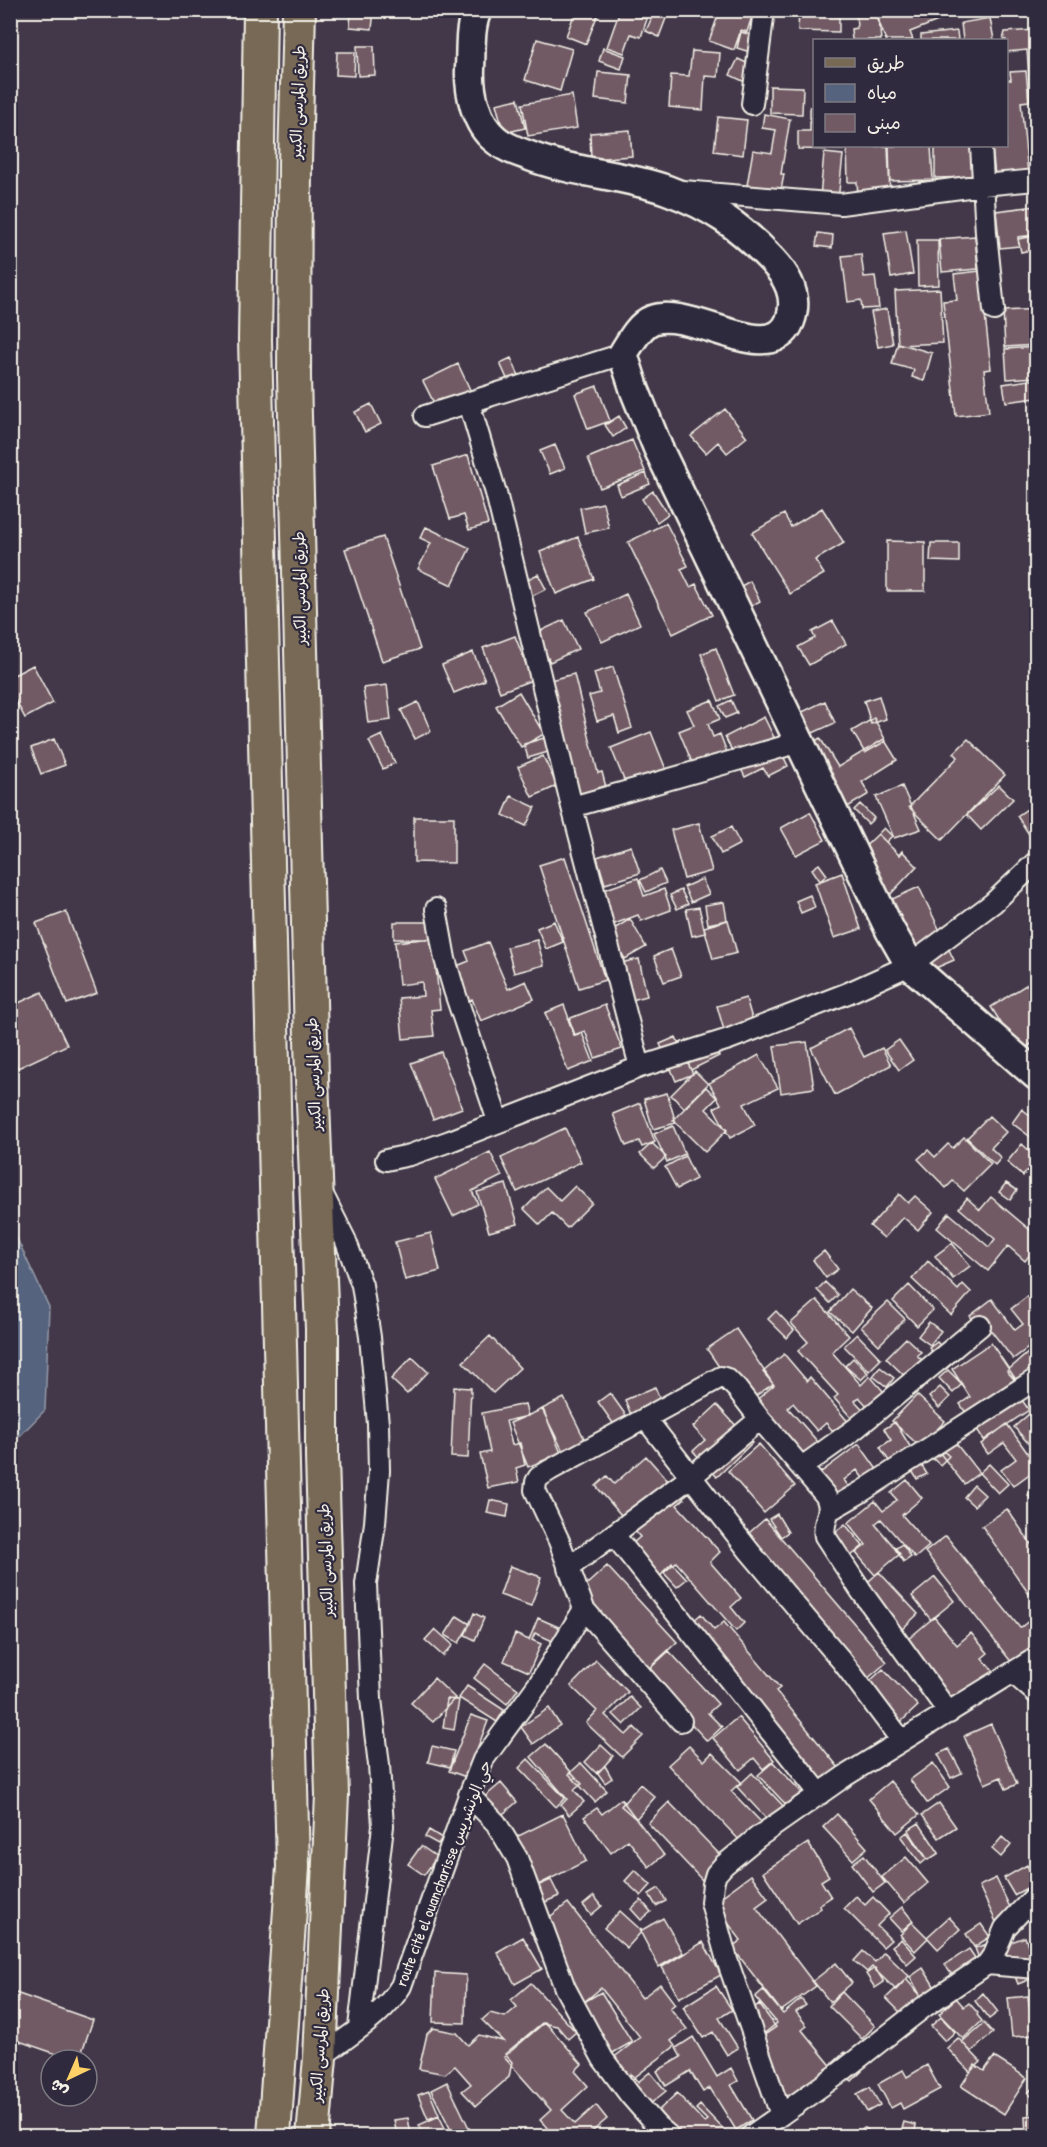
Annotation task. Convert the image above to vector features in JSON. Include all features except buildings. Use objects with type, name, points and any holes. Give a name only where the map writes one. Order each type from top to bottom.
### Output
[{"type":"main road","points":[[260,10],[255,340],[293,1867],[274,2136]]},
{"type":"main road","name":"طريق المرسى الكبير","points":[[299,10],[295,162],[294,377],[311,1042],[318,1185],[332,1795],[320,2058],[313,2136]]},
{"type":"main road","points":[[477,10],[474,15],[470,78],[474,103],[481,123],[494,138],[509,148],[550,164],[666,190],[709,208],[754,242],[775,263],[791,285],[794,303],[790,320],[783,332],[774,338],[761,340],[687,320],[666,317],[650,321],[630,342],[623,354],[658,448],[890,930],[910,964],[1036,1075]]},
{"type":"street","points":[[752,104],[764,10]]},
{"type":"street","points":[[981,147],[994,310]]},
{"type":"street","points":[[666,190],[841,204],[1036,180]]},
{"type":"street","points":[[425,416],[623,354]]},
{"type":"street","points":[[470,403],[496,493],[572,807],[640,1067]]},
{"type":"street","points":[[572,807],[800,742]]},
{"type":"street","points":[[386,1160],[430,1148],[640,1067],[750,1031],[848,993],[910,964],[993,903],[1036,862]]},
{"type":"street","points":[[436,909],[454,990],[498,1121]]},
{"type":"street","points":[[318,1185],[345,1239],[362,1285],[370,1337],[378,1424],[379,1472],[375,1523],[366,1584],[370,1699],[379,1765],[383,1826],[359,2027]]},
{"type":"street","points":[[802,1467],[855,1429],[980,1326]]},
{"type":"street","points":[[681,1721],[584,1609],[559,1541],[535,1490],[539,1477],[550,1470],[721,1377],[727,1378],[738,1389],[760,1419],[825,1494],[830,1510],[824,1528],[825,1536],[861,1591],[949,1713]]},
{"type":"street","points":[[830,1510],[1036,1379]]},
{"type":"street","points":[[646,1419],[750,1552],[842,1661],[902,1741]]},
{"type":"street","points":[[568,1568],[691,1477],[760,1419]]},
{"type":"street","points":[[614,1535],[820,1794]]},
{"type":"street","name":"route cité el ouancharisse حي الونشريس","points":[[320,2058],[394,1998],[401,1986],[483,1760],[540,1682],[584,1609]]},
{"type":"street","points":[[781,2115],[727,1960],[711,1902],[716,1874],[758,1837],[845,1776],[1036,1658]]},
{"type":"street","points":[[1013,1673],[1036,1693]]},
{"type":"street","points":[[469,1795],[496,1823],[517,1858],[565,1988],[603,2059],[630,2095],[657,2126],[669,2136]]},
{"type":"street","points":[[751,2136],[837,2075],[924,2007],[987,1964],[1005,1928],[1036,1895]]},
{"type":"street","points":[[987,1964],[1036,1968]]},
{"type":"water","points":[[11,1226],[49,1307],[45,1410],[11,1445]]}]
